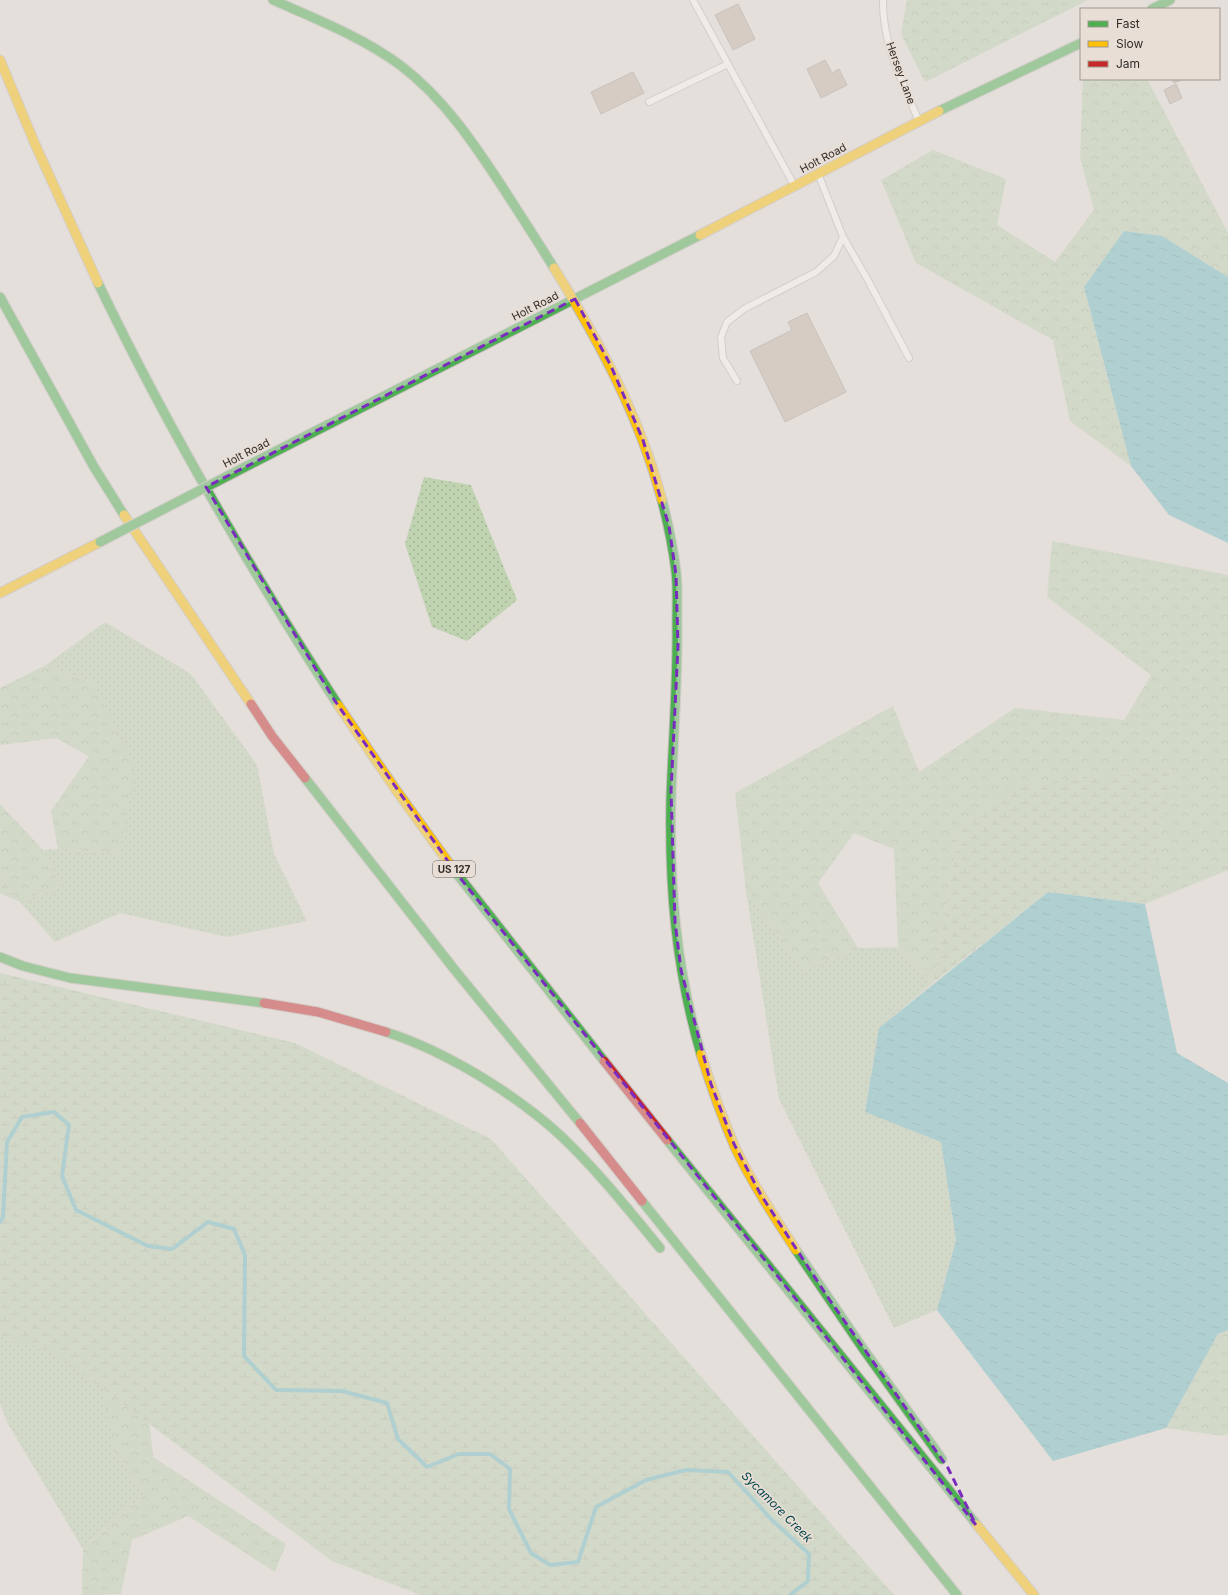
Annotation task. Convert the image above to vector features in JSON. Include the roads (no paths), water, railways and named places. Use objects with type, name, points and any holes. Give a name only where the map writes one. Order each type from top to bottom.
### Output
[{"type":"main road","points":[[273,0],[333,27],[377,51],[410,73],[440,101],[471,138],[575,299],[611,366],[644,440],[659,484],[669,526],[676,575],[678,646],[671,791],[671,866],[674,922],[682,978],[693,1023],[711,1084],[734,1144],[761,1195],[829,1300],[948,1468]]},
{"type":"main road","points":[[1154,8],[1170,0]]},
{"type":"main road","name":"Holt Road","points":[[0,593],[795,187],[919,121],[1080,43]]},
{"type":"main road","name":"US 127","points":[[0,60],[20,110],[66,214],[115,317],[169,422],[266,591],[336,701],[393,785],[458,874],[694,1174],[1034,1595]]},
{"type":"main road","points":[[0,297],[94,467],[147,551],[272,736],[394,894],[957,1595]]},
{"type":"main road","points":[[0,957],[38,971],[71,978],[182,991],[320,1013],[413,1041],[477,1076],[530,1110],[570,1145],[616,1195],[665,1254]]},
{"type":"main road","points":[[736,1332],[770,1362]]},
{"type":"main road","points":[[955,1482],[976,1525]]},
{"type":"lane","points":[[693,0],[795,187]]},
{"type":"lane","name":"Hersey Lane","points":[[883,0],[885,28],[891,51],[919,121]]},
{"type":"lane","points":[[649,102],[728,64]]},
{"type":"lane","points":[[818,174],[844,237],[909,358]]},
{"type":"lane","points":[[736,381],[723,358],[721,337],[727,322],[744,309],[816,272],[834,256],[844,237]]},
{"type":"water","points":[[1124,231],[1162,236],[1228,277],[1228,543],[1169,515],[1131,466],[1084,287]]},
{"type":"water","points":[[1048,892],[1145,904],[1177,1053],[1228,1083],[1228,1330],[1218,1334],[1166,1428],[1053,1461],[937,1310],[956,1240],[941,1142],[865,1112],[879,1028]]},
{"type":"waterway","name":"Sycamore Creek","points":[[0,1222],[3,1217],[7,1142],[22,1117],[54,1112],[69,1125],[62,1176],[76,1210],[148,1246],[172,1249],[208,1222],[234,1229],[245,1255],[244,1356],[276,1390],[342,1391],[387,1403],[398,1439],[427,1467],[459,1454],[490,1454],[510,1469],[509,1509],[531,1553],[550,1565],[578,1562],[596,1507],[646,1480],[686,1470],[728,1472],[772,1520],[809,1554],[808,1581],[790,1595]]}]
